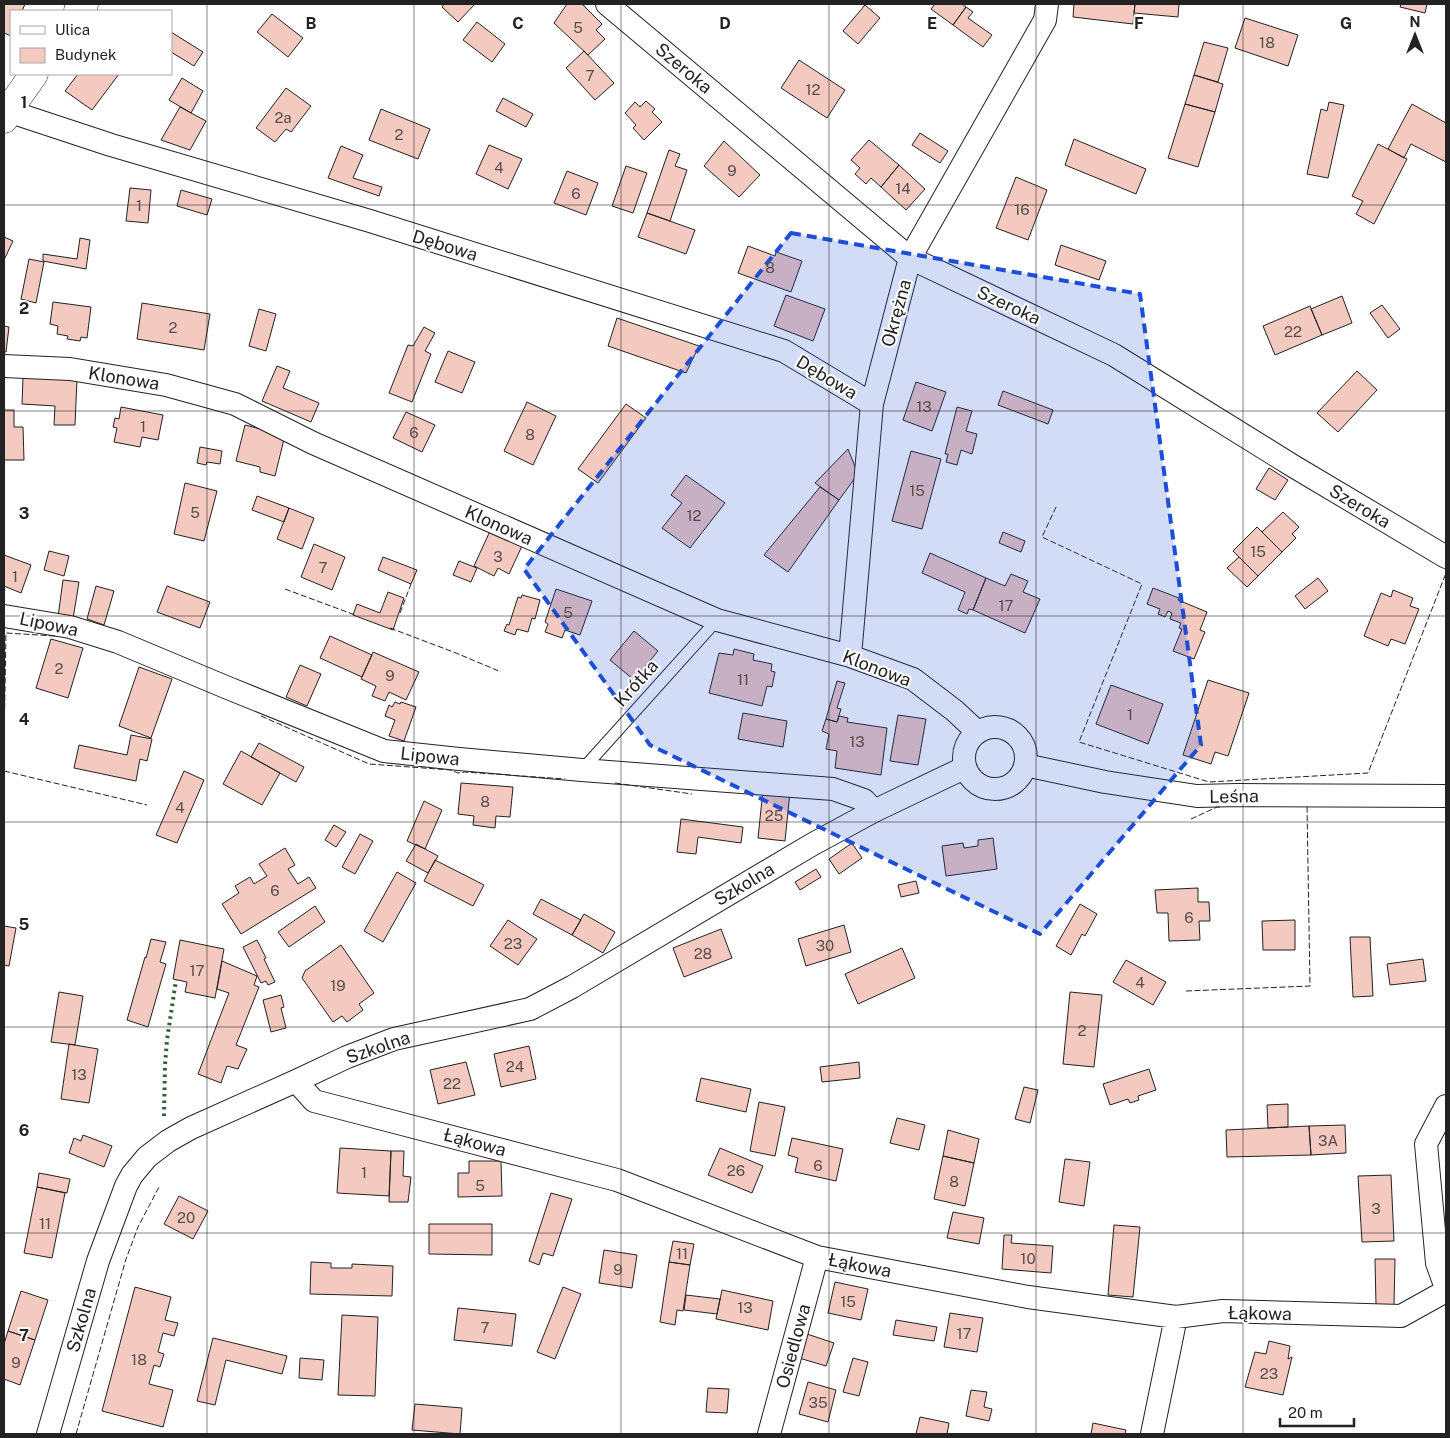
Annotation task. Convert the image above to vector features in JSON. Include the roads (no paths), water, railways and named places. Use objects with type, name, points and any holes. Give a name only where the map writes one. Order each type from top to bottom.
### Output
[{"type":"main road","points":[[6,115],[33,75]]},
{"type":"street","name":"Szeroka","points":[[607,4],[910,258],[1114,355],[1446,558]]},
{"type":"street","name":"Okrężna","points":[[850,656],[872,404],[910,258],[1045,20],[1047,4]]},
{"type":"street","name":"Dębowa","points":[[6,115],[370,221],[784,351],[872,404]]},
{"type":"street","name":"Klonowa","points":[[4,366],[70,369],[166,385],[235,404],[313,443],[717,620],[850,656],[913,679],[955,711],[970,726],[974,734]]},
{"type":"street","name":"Lipowa","points":[[4,616],[70,627],[118,642],[384,751],[582,770],[833,789],[864,800],[874,811]]},
{"type":"street","points":[[1002,727],[1011,731],[1019,738],[1024,746],[1026,765],[1022,775],[1006,788],[986,789],[969,777],[964,768],[964,750],[974,734],[983,729],[1002,727]]},
{"type":"street","name":"Leśna","points":[[1026,765],[1105,782],[1197,796],[1446,796]]},
{"type":"street","points":[[874,811],[964,768]]},
{"type":"street","name":"Szkolna","points":[[48,1434],[98,1261],[126,1186],[132,1175],[147,1157],[168,1141],[191,1128],[347,1057],[394,1039],[530,1009],[572,987],[758,876],[874,811]]},
{"type":"street","name":"Łąkowa","points":[[296,1081],[314,1101],[617,1180],[817,1257],[1028,1297],[1176,1317],[1223,1312],[1401,1316],[1446,1289]]},
{"type":"street","points":[[1446,1106],[1426,1144],[1437,1263],[1446,1289]]},
{"type":"street","name":"Osiedlowa","points":[[770,1434],[817,1257]]},
{"type":"street","points":[[1152,1434],[1176,1317]]},
{"type":"lane","name":"Krótka","points":[[582,770],[717,620]]}]
